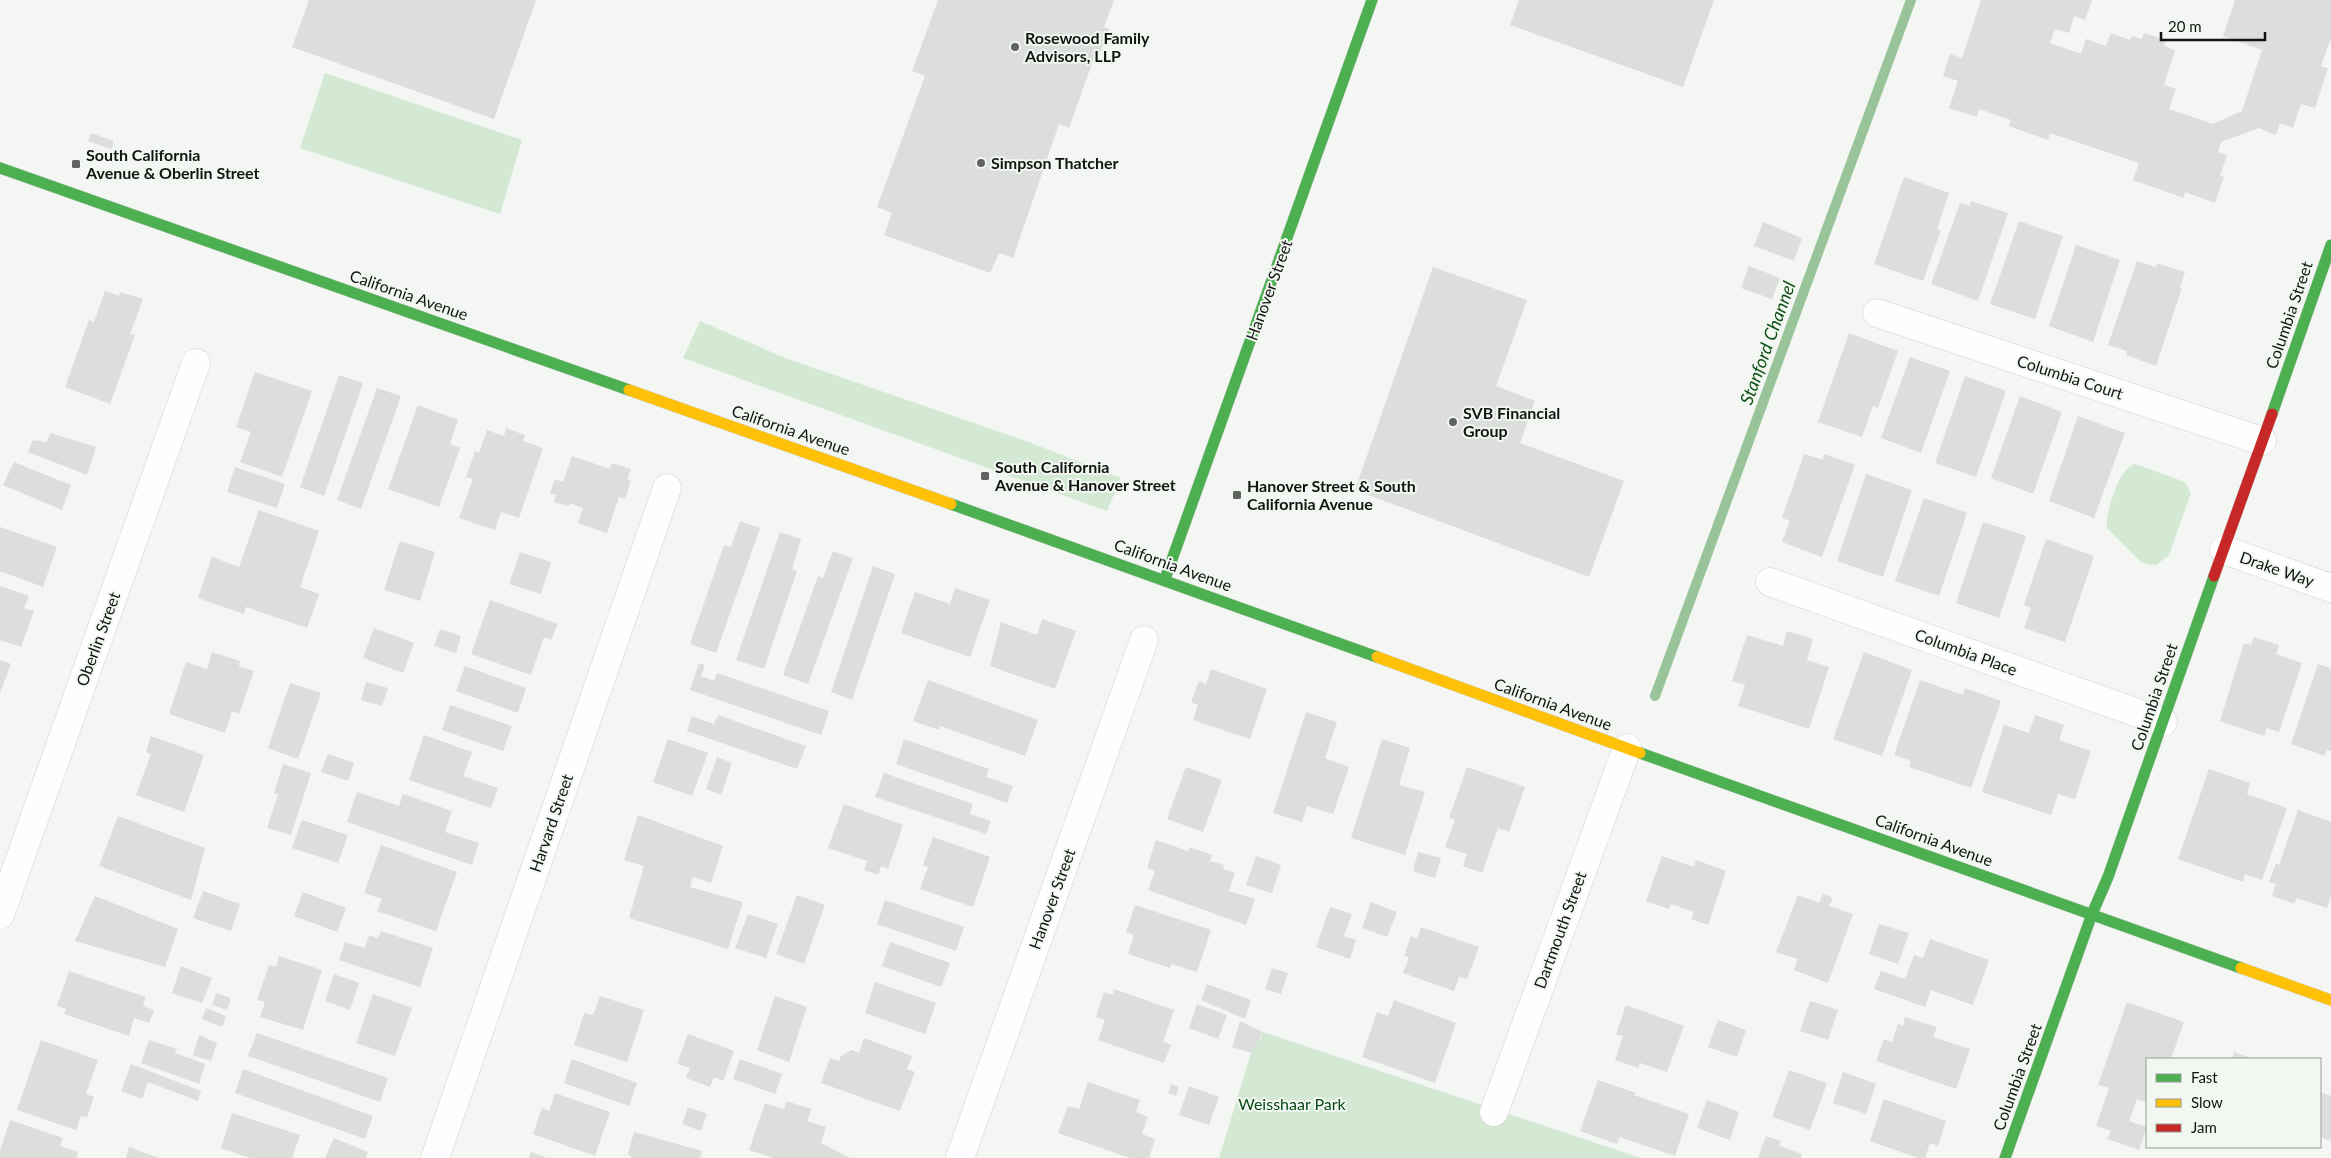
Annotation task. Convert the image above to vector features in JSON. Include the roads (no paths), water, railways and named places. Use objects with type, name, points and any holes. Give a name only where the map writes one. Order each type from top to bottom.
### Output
[{"type":"street","name":"Hanover Street","points":[[1166,579],[1372,0]]},
{"type":"street","name":"California Avenue","points":[[0,168],[1166,579],[1626,748],[2331,1000]]},
{"type":"street","name":"Columbia Street","points":[[2005,1158],[2092,914],[2108,877],[2331,244]]},
{"type":"street","name":"Columbia Court","points":[[1878,313],[2262,442]]},
{"type":"street","name":"Oberlin Street","points":[[0,915],[196,363]]},
{"type":"street","name":"Harvard Street","points":[[435,1158],[667,488]]},
{"type":"street","name":"Drake Way","points":[[2224,550],[2331,588]]},
{"type":"street","name":"Columbia Place","points":[[1770,582],[2163,722]]},
{"type":"street","name":"Hanover Street","points":[[960,1158],[1144,640]]},
{"type":"street","name":"Dartmouth Street","points":[[1494,1112],[1626,748]]},
{"type":"waterway","name":"Stanford Channel","points":[[1655,696],[1911,0]]},
{"type":"place","name":"Rosewood Family Advisors, LLP","points":[[1015,47]]},
{"type":"place","name":"Simpson Thatcher","points":[[981,163]]},
{"type":"place","name":"South California Avenue & Oberlin Street","points":[[76,164]]},
{"type":"place","name":"SVB Financial Group","points":[[1453,422]]},
{"type":"place","name":"South California Avenue & Hanover Street","points":[[985,476]]},
{"type":"place","name":"Hanover Street & South California Avenue","points":[[1237,495]]},
{"type":"park label","name":"Weisshaar Park","points":[[1292,1104]]}]
